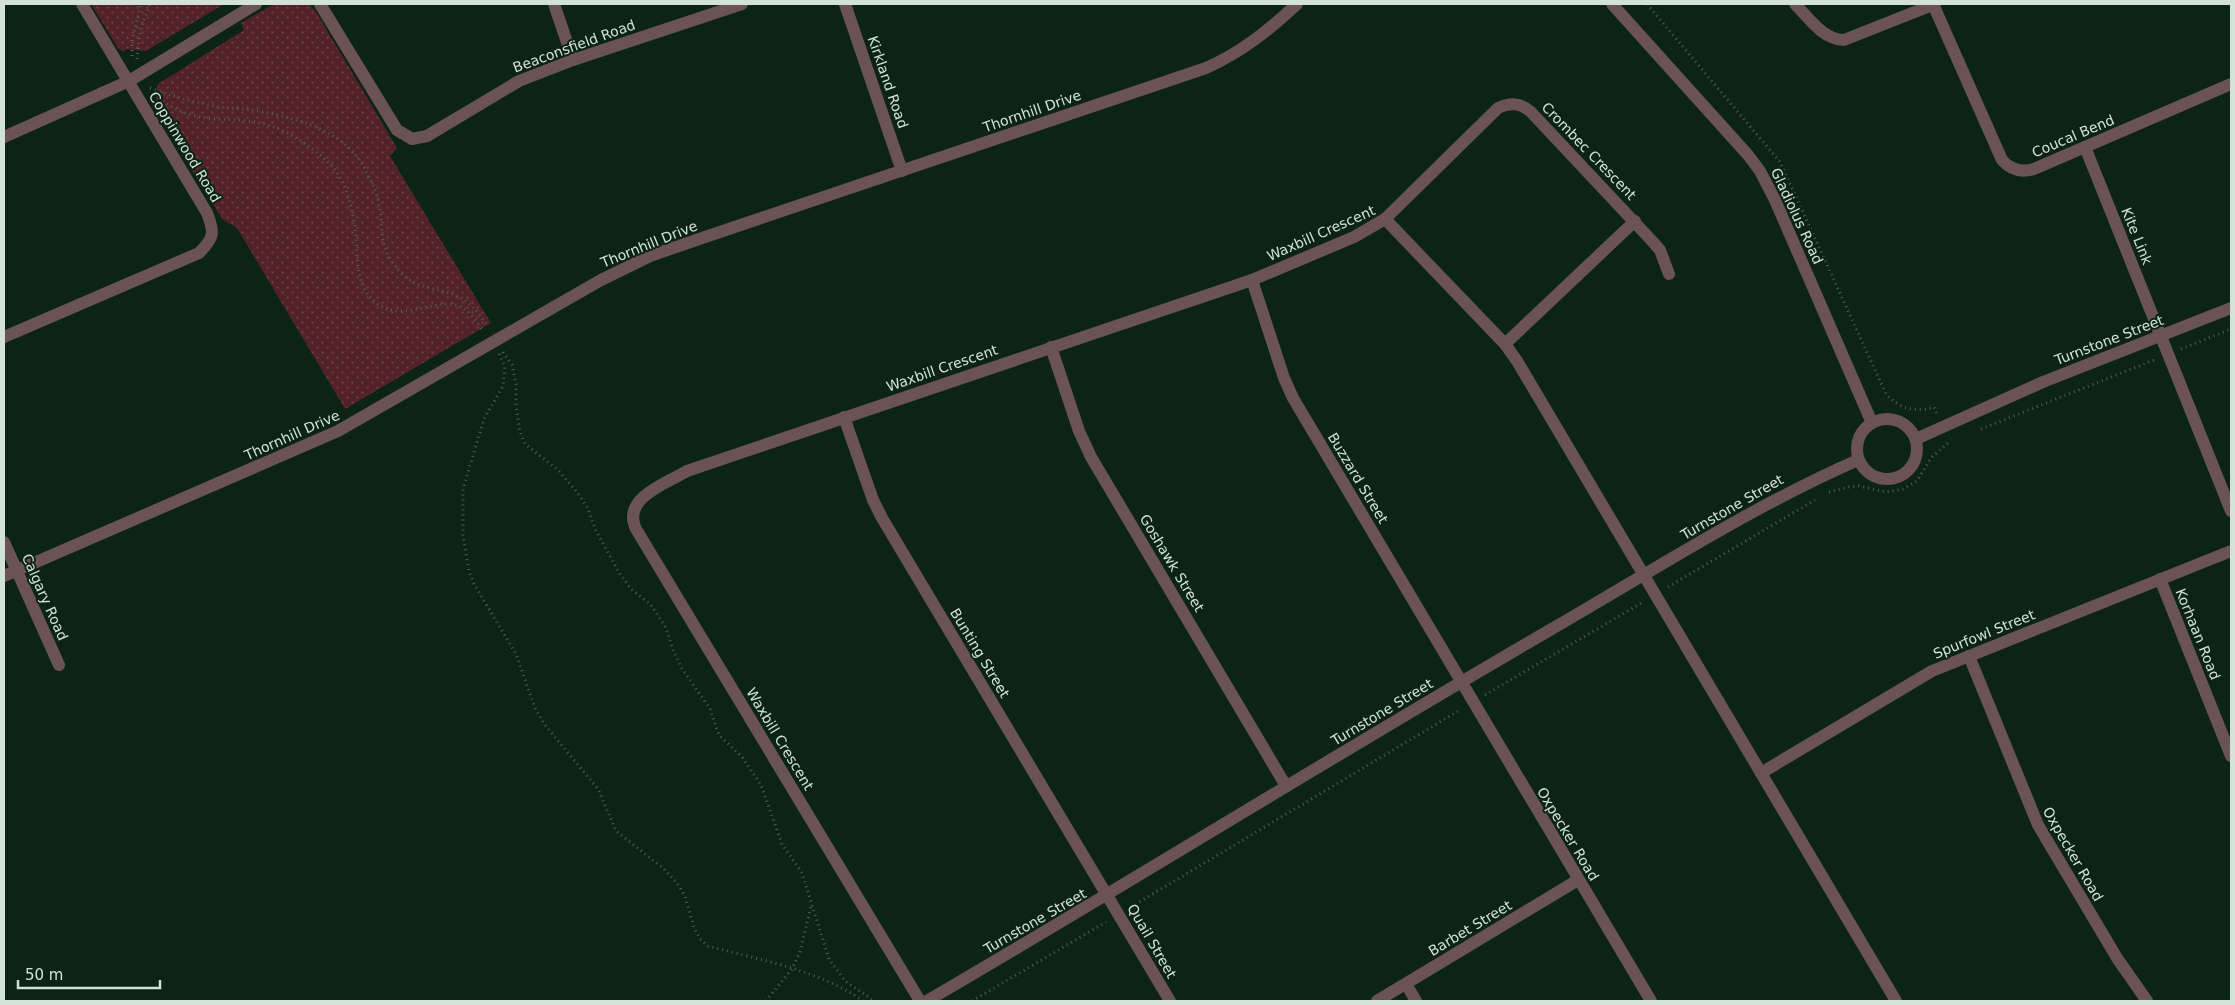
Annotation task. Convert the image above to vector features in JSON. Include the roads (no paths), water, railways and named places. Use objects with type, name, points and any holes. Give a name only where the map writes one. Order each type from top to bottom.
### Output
[{"type":"street","name":"Coppinwood Road","points":[[4,337],[199,253],[209,242],[213,232],[207,213],[82,4]]},
{"type":"street","points":[[4,138],[129,81],[256,4]]},
{"type":"street","name":"Beaconsfield Road","points":[[320,4],[396,130],[400,134],[412,139],[427,136],[519,81],[573,60],[742,4]]},
{"type":"street","points":[[554,4],[573,60]]},
{"type":"street","name":"Kirkland Road","points":[[845,4],[902,171]]},
{"type":"street","name":"Thornhill Drive","points":[[4,576],[338,431],[601,280],[650,256],[1206,68],[1226,59],[1259,38],[1297,4]]},
{"type":"street","name":"Gladiolus Road","points":[[1612,4],[1736,140],[1760,172],[1779,209],[1872,423]]},
{"type":"street","points":[[1795,4],[1826,35],[1837,40],[1844,40],[1934,4]]},
{"type":"street","name":"Coucal Bend","points":[[1934,4],[1999,154],[2006,165],[2019,171],[2027,171],[2231,84]]},
{"type":"street","name":"Crombec Crescent","points":[[1385,219],[1498,108],[1510,104],[1522,106],[1531,112],[1660,250],[1668,274]]},
{"type":"street","name":"Kite Link","points":[[2085,147],[2231,511]]},
{"type":"street","name":"Waxbill Crescent","points":[[920,1001],[633,521],[634,509],[639,501],[687,471],[1252,280],[1354,237],[1385,219],[1504,344],[1517,361],[1896,1001]]},
{"type":"street","name":"Crombec Crescent","points":[[1504,344],[1634,221]]},
{"type":"street","name":"Buzzard Street","points":[[1252,280],[1284,378],[1293,398],[1461,682]]},
{"type":"street","name":"Turnstone Street","points":[[1916,439],[2043,382],[2231,308]]},
{"type":"street","name":"Goshawk Street","points":[[1051,347],[1079,431],[1091,457],[1286,786]]},
{"type":"street","name":"Bunting Street","points":[[844,418],[873,500],[882,518],[1108,896]]},
{"type":"street","points":[[1882,419],[1892,419],[1903,423],[1911,430],[1916,439],[1918,449],[1916,460],[1902,476],[1892,480],[1882,480],[1872,476],[1858,460],[1856,449],[1858,439],[1864,429],[1872,423],[1882,419]]},
{"type":"street","name":"Turnstone Street","points":[[927,1001],[1108,896],[1286,786],[1709,536],[1802,484],[1858,460]]},
{"type":"street","name":"Calgary Road","points":[[4,542],[59,665]]},
{"type":"street","name":"Spurfowl Street","points":[[1761,773],[1932,671],[2231,551]]},
{"type":"street","name":"Korhaan Road","points":[[2160,579],[2231,756]]},
{"type":"street","name":"Oxpecker Road","points":[[1970,656],[2038,825],[2117,958],[2147,1001]]},
{"type":"street","name":"Oxpecker Road","points":[[1461,682],[1651,1001]]},
{"type":"street","name":"Barbet Street","points":[[1377,1001],[1578,880]]},
{"type":"street","name":"Quail Street","points":[[1108,896],[1170,1001]]},
{"type":"street","points":[[1406,984],[1416,1001]]}]
